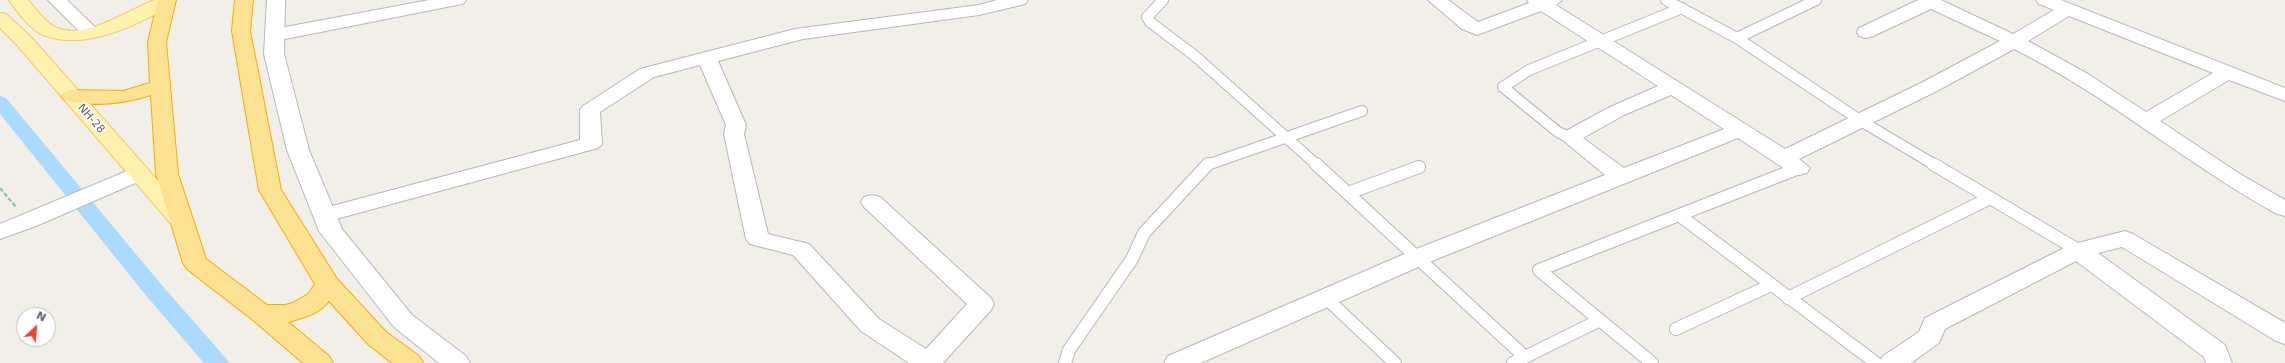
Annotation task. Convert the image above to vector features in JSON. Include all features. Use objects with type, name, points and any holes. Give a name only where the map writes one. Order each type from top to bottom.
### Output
[{"type":"highway","points":[[244,0],[241,32],[270,190],[328,285],[377,338],[410,363]]},
{"type":"highway","points":[[167,1],[157,42],[167,174],[195,263],[262,314],[310,359]]},
{"type":"highway","points":[[71,96],[106,98],[125,97],[160,86]]},
{"type":"highway","points":[[262,314],[286,314],[302,309],[317,300],[328,285]]},
{"type":"main road","points":[[18,0],[50,31],[72,35],[110,27],[144,14],[167,1]]},
{"type":"main road","name":"NH-28","points":[[0,18],[24,41],[71,96],[133,176],[181,221]]},
{"type":"street","points":[[57,0],[90,31]]},
{"type":"street","points":[[276,0],[274,54],[298,150],[331,231],[403,321],[457,363]]},
{"type":"street","points":[[275,35],[457,0]]},
{"type":"street","points":[[324,215],[591,144],[590,110],[647,73],[802,33],[979,10],[1019,0]]},
{"type":"street","points":[[1437,0],[1469,25],[1477,29],[1544,1],[1601,42],[1791,163],[1862,121],[2017,41],[2068,9]]},
{"type":"street","points":[[2045,0],[2285,95]]},
{"type":"street","points":[[1866,32],[1929,1],[2017,41],[2081,78],[2208,164],[2281,201]]},
{"type":"street","points":[[707,58],[736,125],[734,134],[758,238],[801,249],[870,325],[928,363],[982,304],[872,202]]},
{"type":"street","points":[[2147,122],[2155,114],[2212,84],[2226,72]]},
{"type":"street","points":[[1620,176],[1568,136],[1618,111],[1672,87]]},
{"type":"street","points":[[1177,363],[1418,258],[1620,176],[1740,130]]},
{"type":"street","points":[[0,232],[133,176]]},
{"type":"street","points":[[1892,363],[1930,336],[1934,324],[2078,250],[2125,239],[2285,335]]},
{"type":"street","points":[[2078,250],[2216,352],[2219,363]]},
{"type":"lane","points":[[1163,0],[1147,17],[1150,22],[1195,56],[1286,137],[1525,357]]},
{"type":"lane","points":[[1666,0],[1737,38],[1862,121],[2078,250]]},
{"type":"lane","points":[[1737,38],[1816,0]]},
{"type":"lane","points":[[1568,136],[1558,132],[1503,87],[1528,70],[1601,42],[1682,8]]},
{"type":"lane","points":[[1065,363],[1069,350],[1132,259],[1144,233],[1208,164],[1362,111]]},
{"type":"lane","points":[[1652,363],[1539,270],[1679,215],[1791,163]]},
{"type":"lane","points":[[1348,194],[1419,167]]},
{"type":"lane","points":[[1788,298],[1990,198]]},
{"type":"lane","points":[[1679,215],[1876,363]]},
{"type":"lane","points":[[1676,328],[1771,285]]},
{"type":"lane","points":[[1326,298],[1395,363]]},
{"type":"lane","points":[[1513,363],[1600,320]]},
{"type":"path","points":[[0,188],[29,220]]},
{"type":"waterway","points":[[0,102],[152,288],[218,363]]}]
